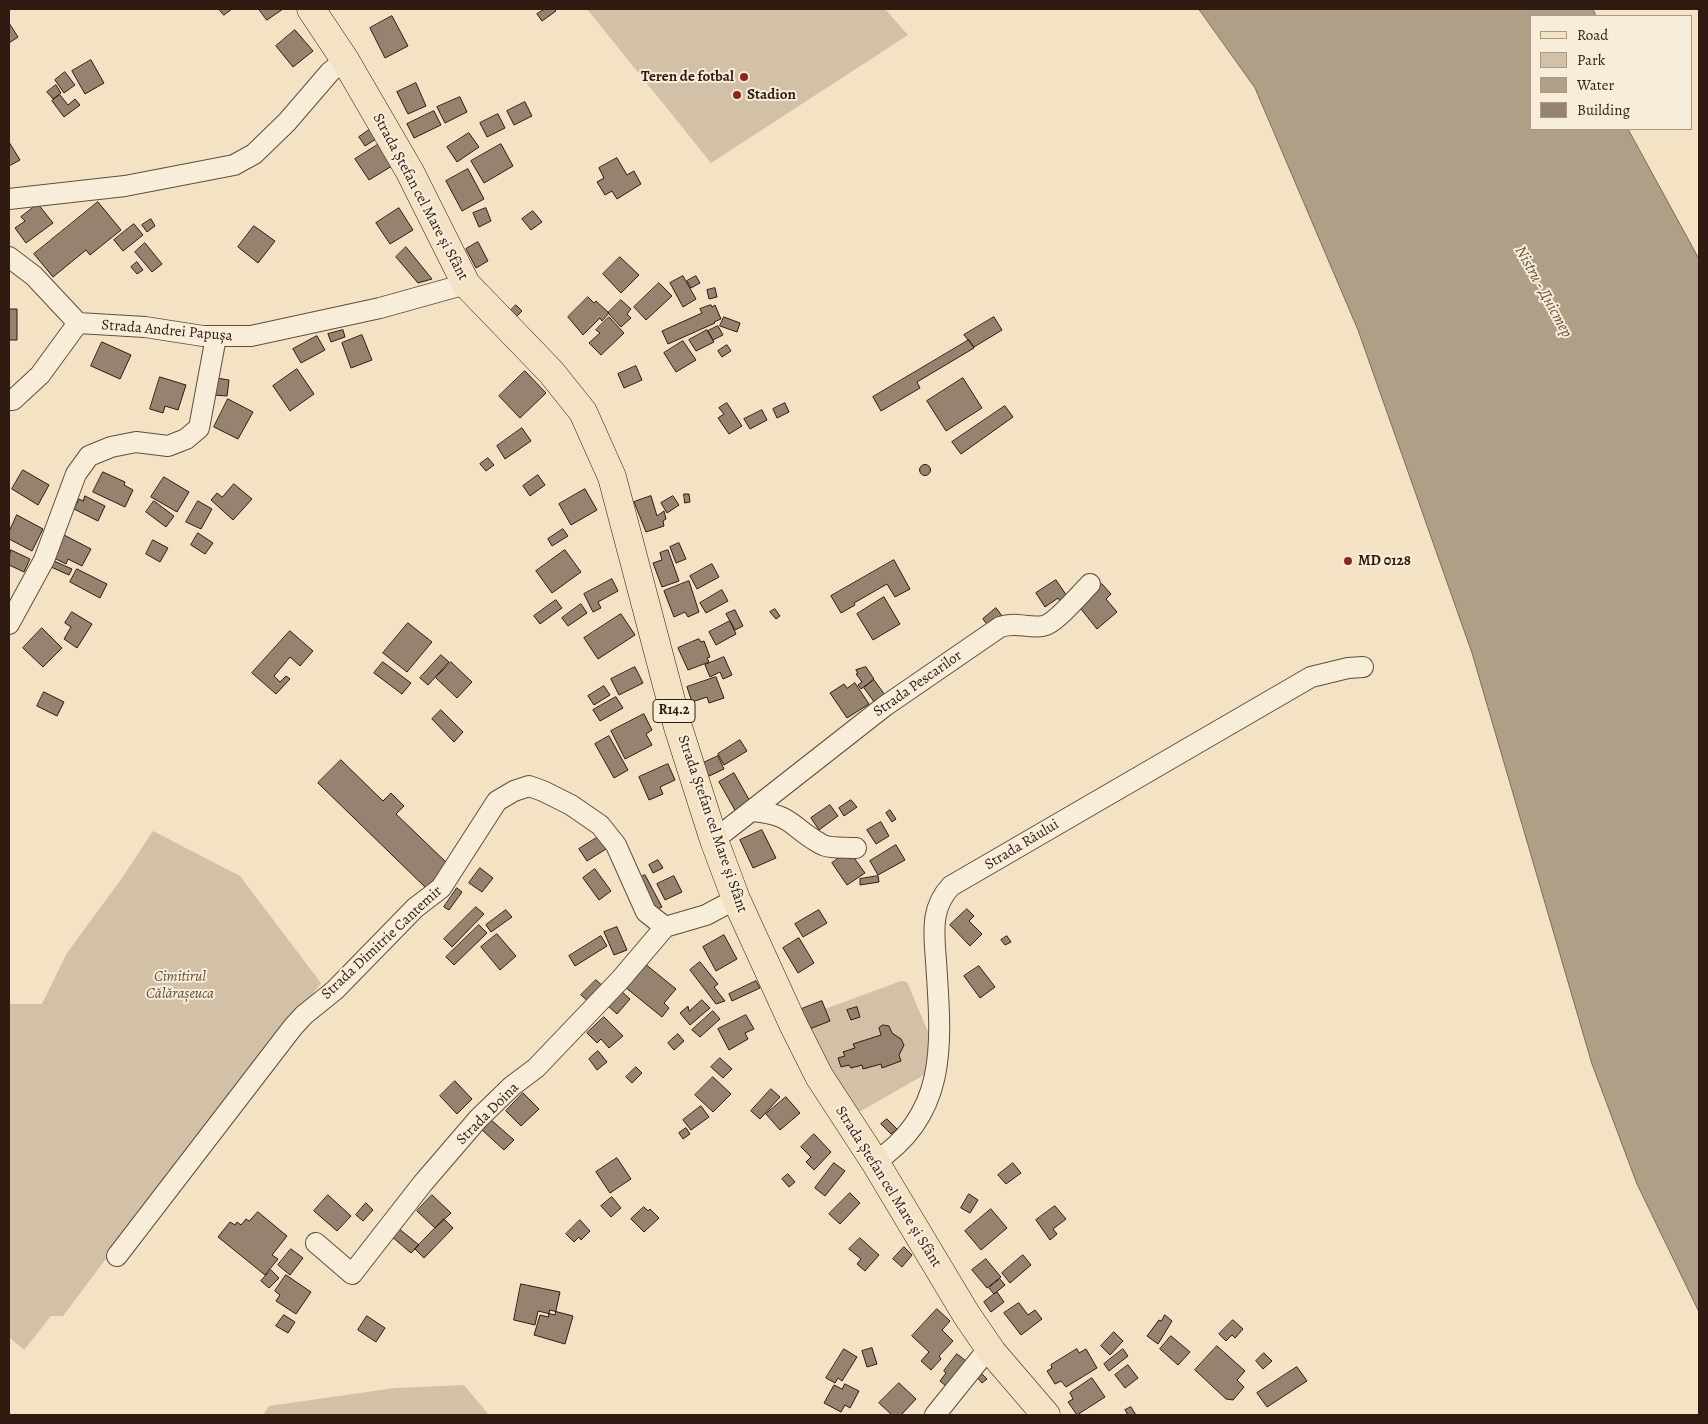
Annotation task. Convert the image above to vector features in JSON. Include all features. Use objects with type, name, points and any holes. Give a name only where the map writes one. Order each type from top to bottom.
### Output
[{"type":"main road","name":"Strada Ștefan cel Mare și Sfânt","points":[[310,9],[345,60],[410,172],[466,284],[551,372],[583,412],[599,446],[622,513],[673,708],[714,840],[736,899],[819,1076],[875,1162],[966,1314],[992,1352],[1046,1415]]},
{"type":"street","points":[[9,199],[124,186],[234,166],[254,154],[287,122],[330,72],[345,60]]},
{"type":"street","points":[[9,257],[34,276],[78,322],[40,375],[13,400],[9,400]]},
{"type":"street","name":"Strada Andrei Papușa","points":[[78,322],[216,337],[251,336],[380,308],[466,284]]},
{"type":"street","points":[[9,624],[44,560],[76,474],[89,456],[111,447],[136,442],[168,446],[186,439],[199,428],[216,337]]},
{"type":"street","name":"Strada Pescarilor","points":[[714,840],[877,712],[1000,627],[1017,623],[1043,626],[1053,620],[1090,584]]},
{"type":"street","name":"Strada Râului","points":[[875,1162],[903,1142],[924,1111],[937,1073],[937,978],[934,925],[938,903],[951,886],[1310,677],[1348,668],[1363,667]]},
{"type":"street","name":"Strada Dimitrie Cantemir","points":[[117,1256],[298,1021],[335,990],[415,908],[441,888],[490,809],[505,796],[529,786],[537,788],[570,804],[600,825],[616,845],[646,912],[665,927]]},
{"type":"street","points":[[753,811],[774,813],[789,820],[823,846],[856,848]]},
{"type":"street","points":[[665,927],[706,915],[736,899]]},
{"type":"street","name":"Strada Doina","points":[[316,1243],[352,1274],[423,1183],[478,1119],[512,1086],[536,1068],[620,980],[665,927]]},
{"type":"street","points":[[935,1415],[980,1359],[992,1352]]},
{"type":"green space","name":"Stadion","points":[[587,9],[885,9],[908,35],[711,163]]},
{"type":"green space","name":"Cimitirul Călărașeuca","points":[[153,831],[240,876],[321,983],[63,1316],[51,1316],[24,1350],[9,1337],[9,1004],[42,1004],[67,953],[122,878]]},
{"type":"green space","points":[[901,981],[907,982],[934,1046],[931,1071],[861,1111],[857,1111],[826,1072],[809,1029],[825,1009]]},
{"type":"green space","points":[[464,1385],[489,1415],[263,1415],[269,1406],[395,1388]]},
{"type":"water","name":"Nistru - Дністер","points":[[1199,9],[1593,9],[1596,15],[1530,15],[1530,130],[1629,130],[1699,259],[1699,1312],[1637,1184],[1592,1064],[1472,653],[1358,330],[1255,88]]},
{"type":"building","points":[[219,9],[232,9],[224,15]]},
{"type":"building","points":[[259,9],[283,9],[267,20]]},
{"type":"building","points":[[545,9],[554,9],[556,11],[542,21],[537,14]]},
{"type":"building","points":[[392,16],[408,46],[385,58],[370,28]]},
{"type":"building","points":[[9,23],[18,37],[9,43]]},
{"type":"building","points":[[295,30],[313,51],[293,67],[276,46]]},
{"type":"building","points":[[91,60],[104,83],[85,94],[72,71]]},
{"type":"building","points":[[65,72],[75,85],[64,93],[55,80]]},
{"type":"building","points":[[416,83],[426,106],[408,114],[397,92]]},
{"type":"building","points":[[56,85],[61,93],[53,99],[47,92]]},
{"type":"building","points":[[60,95],[68,105],[75,99],[80,105],[64,117],[52,101]]},
{"type":"building","points":[[460,97],[467,112],[445,123],[437,107]]},
{"type":"building","points":[[525,102],[532,116],[514,125],[507,111]]},
{"type":"building","points":[[434,111],[441,125],[414,138],[407,124]]},
{"type":"building","points":[[498,114],[505,128],[487,137],[480,123]]},
{"type":"building","points":[[372,128],[379,137],[365,146],[359,137]]},
{"type":"building","points":[[469,133],[479,147],[457,162],[447,147]]},
{"type":"building","points":[[9,142],[20,160],[9,166]]},
{"type":"building","points":[[379,144],[392,166],[369,180],[355,159]]},
{"type":"building","points":[[501,144],[513,166],[484,183],[471,161]]},
{"type":"building","points":[[617,158],[627,175],[634,171],[641,184],[617,199],[612,191],[605,195],[597,182],[604,178],[599,168]]},
{"type":"building","points":[[468,169],[484,199],[462,211],[446,181]]},
{"type":"building","points":[[98,202],[121,230],[90,255],[86,250],[53,277],[34,254]]},
{"type":"building","points":[[38,204],[53,223],[26,243],[15,228],[25,221],[21,217]]},
{"type":"building","points":[[399,208],[413,230],[390,244],[376,223]]},
{"type":"building","points":[[486,208],[491,221],[479,227],[473,213]]},
{"type":"building","points":[[533,211],[542,222],[531,230],[522,219]]},
{"type":"building","points":[[151,219],[155,226],[147,232],[142,225]]},
{"type":"building","points":[[134,224],[143,235],[123,251],[114,240]]},
{"type":"building","points":[[254,226],[275,241],[258,263],[238,247]]},
{"type":"building","points":[[478,242],[488,261],[476,268],[466,249]]},
{"type":"building","points":[[145,243],[162,264],[152,272],[135,252]]},
{"type":"building","points":[[406,247],[432,279],[418,283],[396,257]]},
{"type":"building","points":[[620,257],[639,275],[621,293],[603,274]]},
{"type":"building","points":[[137,262],[143,270],[137,274],[131,267]]},
{"type":"building","points":[[683,276],[696,299],[683,307],[670,283]]},
{"type":"building","points":[[696,276],[700,283],[691,288],[687,281]]},
{"type":"building","points":[[659,283],[672,296],[646,320],[634,307]]},
{"type":"building","points":[[715,288],[717,297],[709,299],[707,290]]},
{"type":"building","points":[[588,297],[594,303],[596,301],[609,313],[602,321],[600,318],[583,335],[568,317]]},
{"type":"building","points":[[621,300],[631,309],[627,314],[631,318],[621,327],[608,313]]},
{"type":"building","points":[[516,305],[522,311],[516,317],[510,311]]},
{"type":"building","points":[[711,305],[712,307],[715,305],[721,319],[668,344],[662,331],[702,313],[700,309]]},
{"type":"building","points":[[9,309],[17,309],[17,340],[9,340]]},
{"type":"building","points":[[609,317],[624,333],[601,355],[589,343],[600,333],[596,330]]},
{"type":"building","points":[[724,317],[740,323],[737,332],[720,326]]},
{"type":"building","points":[[994,317],[1002,330],[974,347],[964,335]]},
{"type":"building","points":[[718,326],[723,335],[713,340],[708,331]]},
{"type":"building","points":[[343,330],[345,337],[331,342],[328,334]]},
{"type":"building","points":[[707,330],[714,342],[696,351],[689,340]]},
{"type":"building","points":[[362,335],[372,360],[351,368],[342,343]]},
{"type":"building","points":[[317,336],[325,350],[301,363],[293,349]]},
{"type":"building","points":[[969,340],[974,348],[917,382],[920,388],[881,411],[873,397]]},
{"type":"building","points":[[683,341],[696,360],[676,372],[664,353]]},
{"type":"building","points":[[102,342],[131,355],[120,379],[91,366]]},
{"type":"building","points":[[727,345],[731,351],[722,357],[718,351]]},
{"type":"building","points":[[636,366],[642,380],[624,388],[618,374]]},
{"type":"building","points":[[297,369],[314,394],[290,411],[273,386]]},
{"type":"building","points":[[525,371],[546,393],[520,418],[499,396]]},
{"type":"building","points":[[160,377],[186,385],[178,410],[165,406],[163,413],[150,409]]},
{"type":"building","points":[[216,378],[229,380],[227,396],[214,395]]},
{"type":"building","points":[[963,378],[982,408],[946,431],[927,401]]},
{"type":"building","points":[[228,399],[253,412],[238,439],[214,427]]},
{"type":"building","points":[[727,403],[742,426],[729,434],[718,418],[724,414],[719,408]]},
{"type":"building","points":[[785,403],[789,412],[777,418],[773,409]]},
{"type":"building","points":[[1005,406],[1013,417],[961,454],[952,442]]},
{"type":"building","points":[[762,410],[767,420],[750,429],[744,419]]},
{"type":"building","points":[[522,428],[531,441],[505,459],[497,446]]},
{"type":"building","points":[[488,458],[494,465],[486,471],[480,464]]},
{"type":"building","points":[[923,465],[927,465],[930,470],[929,474],[923,475],[920,472],[920,468]]},
{"type":"building","points":[[23,470],[49,485],[38,505],[12,489]]},
{"type":"building","points":[[103,472],[125,482],[124,485],[133,490],[125,507],[93,492]]},
{"type":"building","points":[[538,475],[545,485],[530,496],[523,486]]},
{"type":"building","points":[[164,477],[189,492],[177,512],[151,497]]},
{"type":"building","points":[[234,484],[252,499],[233,520],[211,500],[217,493],[222,497]]},
{"type":"building","points":[[585,489],[597,510],[571,525],[559,504]]},
{"type":"building","points":[[684,494],[689,494],[690,502],[685,503]]},
{"type":"building","points":[[85,496],[105,506],[98,521],[74,509],[79,499],[83,501]]},
{"type":"building","points":[[651,496],[657,516],[664,511],[666,519],[663,521],[664,526],[646,532],[634,502]]},
{"type":"building","points":[[673,496],[679,505],[667,513],[661,503]]},
{"type":"building","points":[[154,501],[174,516],[166,527],[146,512]]},
{"type":"building","points":[[198,501],[212,509],[201,529],[186,522]]},
{"type":"building","points":[[17,515],[43,529],[32,551],[9,539],[9,532]]},
{"type":"building","points":[[563,529],[568,536],[552,546],[548,539]]},
{"type":"building","points":[[198,533],[213,543],[205,554],[191,545]]},
{"type":"building","points":[[64,535],[91,549],[82,566],[68,559],[66,564],[52,557]]},
{"type":"building","points":[[153,540],[168,548],[160,562],[146,554]]},
{"type":"building","points":[[679,543],[686,559],[676,563],[670,547]]},
{"type":"building","points":[[11,550],[30,559],[24,572],[9,565]]},
{"type":"building","points":[[565,550],[581,572],[552,593],[536,571]]},
{"type":"building","points":[[668,550],[679,581],[662,587],[653,563],[662,560],[660,553]]},
{"type":"building","points":[[894,560],[910,589],[895,597],[887,584],[854,603],[855,605],[841,613],[831,596]]},
{"type":"building","points":[[54,561],[72,569],[69,575],[51,567]]},
{"type":"building","points":[[712,564],[719,577],[697,589],[690,576]]},
{"type":"building","points":[[77,569],[107,584],[100,598],[70,582]]},
{"type":"building","points":[[612,579],[618,591],[598,602],[601,608],[593,612],[584,594]]},
{"type":"building","points":[[1056,580],[1069,599],[1062,604],[1058,598],[1045,607],[1036,593]]},
{"type":"building","points":[[689,581],[699,612],[688,617],[685,612],[674,617],[664,591]]},
{"type":"building","points":[[1102,584],[1111,594],[1106,599],[1117,612],[1097,629],[1077,604]]},
{"type":"building","points":[[722,590],[728,601],[706,613],[700,603]]},
{"type":"building","points":[[884,597],[900,624],[873,640],[857,614]]},
{"type":"building","points":[[556,600],[562,608],[540,624],[534,616]]},
{"type":"building","points":[[581,604],[587,613],[568,626],[562,618]]},
{"type":"building","points":[[996,608],[1003,617],[989,627],[983,619]]},
{"type":"building","points":[[775,609],[780,616],[776,619],[770,612]]},
{"type":"building","points":[[735,610],[743,626],[735,630],[726,614]]},
{"type":"building","points":[[72,612],[92,624],[77,648],[64,639],[71,627],[65,623]]},
{"type":"building","points":[[621,614],[635,635],[598,659],[584,638]]},
{"type":"building","points":[[730,621],[736,634],[716,645],[709,632]]},
{"type":"building","points":[[408,623],[432,642],[407,672],[383,653]]},
{"type":"building","points":[[42,628],[62,648],[43,667],[23,648]]},
{"type":"building","points":[[290,631],[313,651],[300,666],[290,657],[274,676],[280,682],[286,676],[290,679],[276,694],[252,673]]},
{"type":"building","points":[[699,639],[701,642],[704,641],[710,657],[707,658],[709,662],[688,670],[678,648]]},
{"type":"building","points":[[441,655],[449,662],[428,685],[420,678]]},
{"type":"building","points":[[724,657],[732,675],[723,679],[720,672],[710,677],[705,665]]},
{"type":"building","points":[[383,662],[411,683],[402,694],[374,673]]},
{"type":"building","points":[[451,662],[472,682],[457,698],[436,678]]},
{"type":"building","points":[[635,667],[643,683],[619,695],[611,679]]},
{"type":"building","points":[[866,667],[874,679],[861,689],[858,685],[862,682],[856,674],[858,673],[856,670]]},
{"type":"building","points":[[716,677],[724,698],[709,703],[707,697],[692,702],[687,687]]},
{"type":"building","points":[[874,680],[885,695],[875,703],[864,688]]},
{"type":"building","points":[[855,683],[869,704],[847,718],[830,693],[844,684],[847,688]]},
{"type":"building","points":[[604,686],[610,695],[594,705],[588,696]]},
{"type":"building","points":[[44,692],[64,702],[57,716],[37,706]]},
{"type":"building","points":[[616,697],[623,708],[600,721],[593,710]]},
{"type":"building","points":[[441,710],[463,732],[454,742],[432,719]]},
{"type":"building","points":[[644,714],[652,730],[646,734],[652,745],[625,759],[611,731]]},
{"type":"building","points":[[609,736],[628,770],[614,778],[595,744]]},
{"type":"building","points":[[740,740],[747,751],[724,765],[718,754]]},
{"type":"building","points":[[718,756],[724,769],[705,778],[699,765]]},
{"type":"building","points":[[341,760],[383,801],[391,793],[404,806],[396,814],[449,865],[426,888],[318,783]]},
{"type":"building","points":[[668,764],[675,780],[660,787],[663,794],[649,800],[639,777]]},
{"type":"building","points":[[734,773],[751,803],[736,812],[719,782]]},
{"type":"building","points":[[851,800],[857,807],[844,816],[839,808]]},
{"type":"building","points":[[830,805],[838,816],[819,830],[811,818]]},
{"type":"building","points":[[890,810],[896,819],[892,822],[886,813]]},
{"type":"building","points":[[881,822],[889,836],[876,844],[867,830]]},
{"type":"building","points":[[762,830],[776,858],[753,868],[740,840]]},
{"type":"building","points":[[598,837],[606,849],[587,861],[579,849]]},
{"type":"building","points":[[896,845],[905,860],[878,875],[870,861]]},
{"type":"building","points":[[849,851],[865,873],[847,885],[832,863]]},
{"type":"building","points":[[658,860],[663,868],[653,873],[649,865]]},
{"type":"building","points":[[480,868],[493,878],[482,892],[469,883]]},
{"type":"building","points":[[595,869],[611,891],[599,900],[583,878]]},
{"type":"building","points":[[645,875],[662,907],[653,911],[637,879]]},
{"type":"building","points":[[674,876],[682,892],[665,900],[657,884]]},
{"type":"building","points":[[878,876],[879,882],[860,885],[860,879]]},
{"type":"building","points":[[457,888],[462,892],[449,910],[444,907]]},
{"type":"building","points":[[476,907],[484,914],[452,947],[444,939]]},
{"type":"building","points":[[967,909],[974,916],[969,921],[982,934],[970,946],[950,925]]},
{"type":"building","points":[[506,910],[512,917],[491,932],[486,925]]},
{"type":"building","points":[[819,910],[827,923],[803,937],[795,924]]},
{"type":"building","points":[[479,925],[487,933],[454,965],[446,957]]},
{"type":"building","points":[[617,927],[627,950],[614,955],[604,932]]},
{"type":"building","points":[[497,934],[516,956],[500,970],[481,947]]},
{"type":"building","points":[[724,935],[737,959],[716,971],[703,947]]},
{"type":"building","points":[[601,936],[607,946],[575,966],[569,956]]},
{"type":"building","points":[[1007,936],[1011,942],[1005,945],[1001,940]]},
{"type":"building","points":[[799,938],[814,963],[798,973],[783,948]]},
{"type":"building","points":[[700,962],[718,984],[714,987],[725,1001],[716,1004],[690,970]]},
{"type":"building","points":[[644,963],[676,989],[664,1003],[669,1008],[662,1017],[625,987]]},
{"type":"building","points":[[979,966],[995,987],[980,998],[964,976]]},
{"type":"building","points":[[596,980],[605,988],[590,1003],[581,995]]},
{"type":"building","points":[[756,981],[760,988],[732,1001],[729,994]]},
{"type":"building","points":[[620,990],[630,999],[617,1014],[606,1004]]},
{"type":"building","points":[[702,1000],[710,1008],[690,1025],[680,1013],[688,1006],[689,1011]]},
{"type":"building","points":[[822,1001],[830,1021],[807,1030],[799,1010]]},
{"type":"building","points":[[857,1007],[860,1017],[851,1020],[847,1010]]},
{"type":"building","points":[[713,1011],[720,1019],[700,1037],[692,1030]]},
{"type":"building","points":[[746,1015],[754,1029],[745,1033],[748,1039],[729,1050],[718,1029]]},
{"type":"building","points":[[604,1017],[623,1036],[609,1048],[601,1039],[597,1043],[587,1033]]},
{"type":"building","points":[[883,1025],[889,1026],[892,1033],[901,1039],[904,1045],[899,1055],[901,1061],[882,1068],[881,1064],[863,1069],[862,1065],[851,1068],[849,1065],[841,1067],[838,1058],[845,1056],[843,1052],[855,1048],[853,1044],[881,1035],[879,1028]]},
{"type":"building","points":[[678,1034],[684,1041],[674,1050],[668,1043]]},
{"type":"building","points":[[598,1051],[607,1062],[597,1070],[589,1059]]},
{"type":"building","points":[[720,1058],[732,1069],[723,1078],[711,1067]]},
{"type":"building","points":[[636,1067],[642,1073],[632,1083],[626,1077]]},
{"type":"building","points":[[713,1077],[731,1094],[713,1112],[695,1095]]},
{"type":"building","points":[[455,1081],[472,1099],[457,1114],[440,1096]]},
{"type":"building","points":[[771,1089],[780,1097],[760,1119],[751,1111]]},
{"type":"building","points":[[523,1093],[539,1109],[521,1126],[506,1111]]},
{"type":"building","points":[[786,1097],[800,1113],[780,1130],[766,1114]]},
{"type":"building","points":[[701,1106],[709,1117],[691,1130],[683,1120]]},
{"type":"building","points":[[490,1119],[514,1140],[504,1150],[481,1129]]},
{"type":"building","points":[[887,1119],[897,1129],[891,1134],[881,1124]]},
{"type":"building","points":[[686,1128],[690,1134],[683,1139],[679,1133]]},
{"type":"building","points":[[814,1134],[831,1152],[814,1170],[806,1162],[811,1157],[801,1147]]},
{"type":"building","points":[[617,1158],[631,1179],[610,1193],[596,1172]]},
{"type":"building","points":[[834,1163],[845,1171],[825,1196],[815,1188]]},
{"type":"building","points":[[1013,1163],[1021,1173],[1006,1184],[998,1175]]},
{"type":"building","points":[[788,1174],[795,1182],[789,1187],[782,1179]]},
{"type":"building","points":[[850,1193],[860,1203],[840,1224],[829,1214]]},
{"type":"building","points":[[969,1194],[978,1200],[970,1213],[961,1208]]},
{"type":"building","points":[[328,1195],[351,1216],[337,1231],[314,1211]]},
{"type":"building","points":[[432,1195],[451,1213],[435,1228],[417,1211]]},
{"type":"building","points":[[612,1197],[621,1208],[611,1217],[601,1206]]},
{"type":"building","points":[[366,1203],[373,1210],[363,1221],[356,1215]]},
{"type":"building","points":[[1055,1206],[1066,1219],[1053,1229],[1057,1234],[1050,1240],[1036,1220]]},
{"type":"building","points":[[644,1207],[648,1211],[650,1209],[659,1218],[644,1232],[631,1219]]},
{"type":"building","points":[[991,1209],[1007,1228],[981,1250],[965,1231]]},
{"type":"building","points":[[258,1212],[287,1236],[272,1255],[278,1259],[265,1275],[218,1237],[230,1222],[235,1225],[237,1222],[241,1225],[246,1219],[249,1221]]},
{"type":"building","points":[[444,1219],[453,1228],[424,1258],[415,1249]]},
{"type":"building","points":[[580,1220],[590,1231],[581,1240],[579,1237],[574,1242],[566,1234]]},
{"type":"building","points":[[398,1228],[419,1245],[411,1253],[391,1236]]},
{"type":"building","points":[[860,1238],[879,1255],[865,1271],[857,1264],[861,1259],[849,1249]]},
{"type":"building","points":[[904,1247],[912,1255],[902,1267],[893,1259]]},
{"type":"building","points":[[291,1249],[303,1258],[290,1275],[278,1265]]},
{"type":"building","points":[[1023,1255],[1031,1265],[1010,1283],[1002,1273]]},
{"type":"building","points":[[986,1259],[1001,1277],[987,1288],[972,1270]]},
{"type":"building","points":[[271,1270],[279,1278],[269,1288],[261,1281]]},
{"type":"building","points":[[286,1275],[311,1292],[296,1314],[276,1301],[280,1295],[275,1291]]},
{"type":"building","points":[[1000,1279],[1005,1285],[994,1294],[989,1288]]},
{"type":"building","points":[[521,1284],[560,1292],[555,1315],[538,1311],[535,1325],[514,1320]]},
{"type":"building","points":[[997,1292],[1004,1302],[991,1312],[984,1302]]},
{"type":"building","points":[[1019,1303],[1028,1315],[1035,1310],[1042,1319],[1021,1335],[1004,1313]]},
{"type":"building","points":[[937,1309],[950,1321],[942,1330],[953,1341],[939,1356],[941,1359],[931,1370],[921,1361],[929,1352],[912,1336]]},
{"type":"building","points":[[550,1310],[573,1316],[565,1344],[534,1335],[540,1315],[548,1317]]},
{"type":"building","points":[[284,1315],[295,1322],[288,1333],[276,1326]]},
{"type":"building","points":[[1165,1315],[1172,1321],[1158,1344],[1147,1336]]},
{"type":"building","points":[[367,1316],[385,1328],[376,1342],[358,1330]]},
{"type":"building","points":[[1233,1320],[1243,1329],[1235,1338],[1232,1335],[1226,1341],[1219,1334]]},
{"type":"building","points":[[1114,1332],[1123,1341],[1110,1355],[1101,1346]]},
{"type":"building","points":[[1171,1336],[1190,1352],[1178,1365],[1160,1349]]},
{"type":"building","points":[[1217,1346],[1245,1371],[1237,1380],[1244,1387],[1233,1400],[1226,1399],[1195,1370]]},
{"type":"building","points":[[872,1348],[877,1364],[867,1367],[862,1351]]},
{"type":"building","points":[[844,1349],[857,1357],[842,1381],[838,1378],[835,1383],[826,1378]]},
{"type":"building","points":[[1077,1349],[1079,1353],[1086,1349],[1097,1368],[1066,1387],[1061,1381],[1055,1384],[1047,1371],[1052,1368],[1051,1365]]},
{"type":"building","points":[[1123,1349],[1128,1356],[1109,1371],[1104,1364]]},
{"type":"building","points":[[1264,1353],[1272,1361],[1263,1369],[1256,1361]]},
{"type":"building","points":[[957,1354],[966,1361],[946,1386],[940,1381],[946,1373],[944,1371]]},
{"type":"building","points":[[1128,1365],[1138,1378],[1125,1388],[1115,1375]]},
{"type":"building","points":[[1297,1367],[1307,1381],[1267,1407],[1257,1393]]},
{"type":"building","points":[[981,1373],[987,1379],[982,1383],[977,1377]]},
{"type":"building","points":[[1092,1378],[1105,1397],[1077,1415],[1068,1402],[1073,1399],[1070,1393]]},
{"type":"building","points":[[899,1383],[916,1399],[901,1415],[892,1415],[879,1403]]},
{"type":"building","points":[[845,1384],[859,1391],[850,1408],[845,1405],[841,1412],[824,1403],[834,1385],[842,1389]]},
{"type":"building","points":[[1131,1407],[1136,1415],[1128,1415],[1125,1410]]},
{"type":"place","name":"Teren de fotbal","points":[[744,77]]},
{"type":"place","name":"Stadion","points":[[737,95]]},
{"type":"place","name":"MD 0128","points":[[1348,561]]}]
